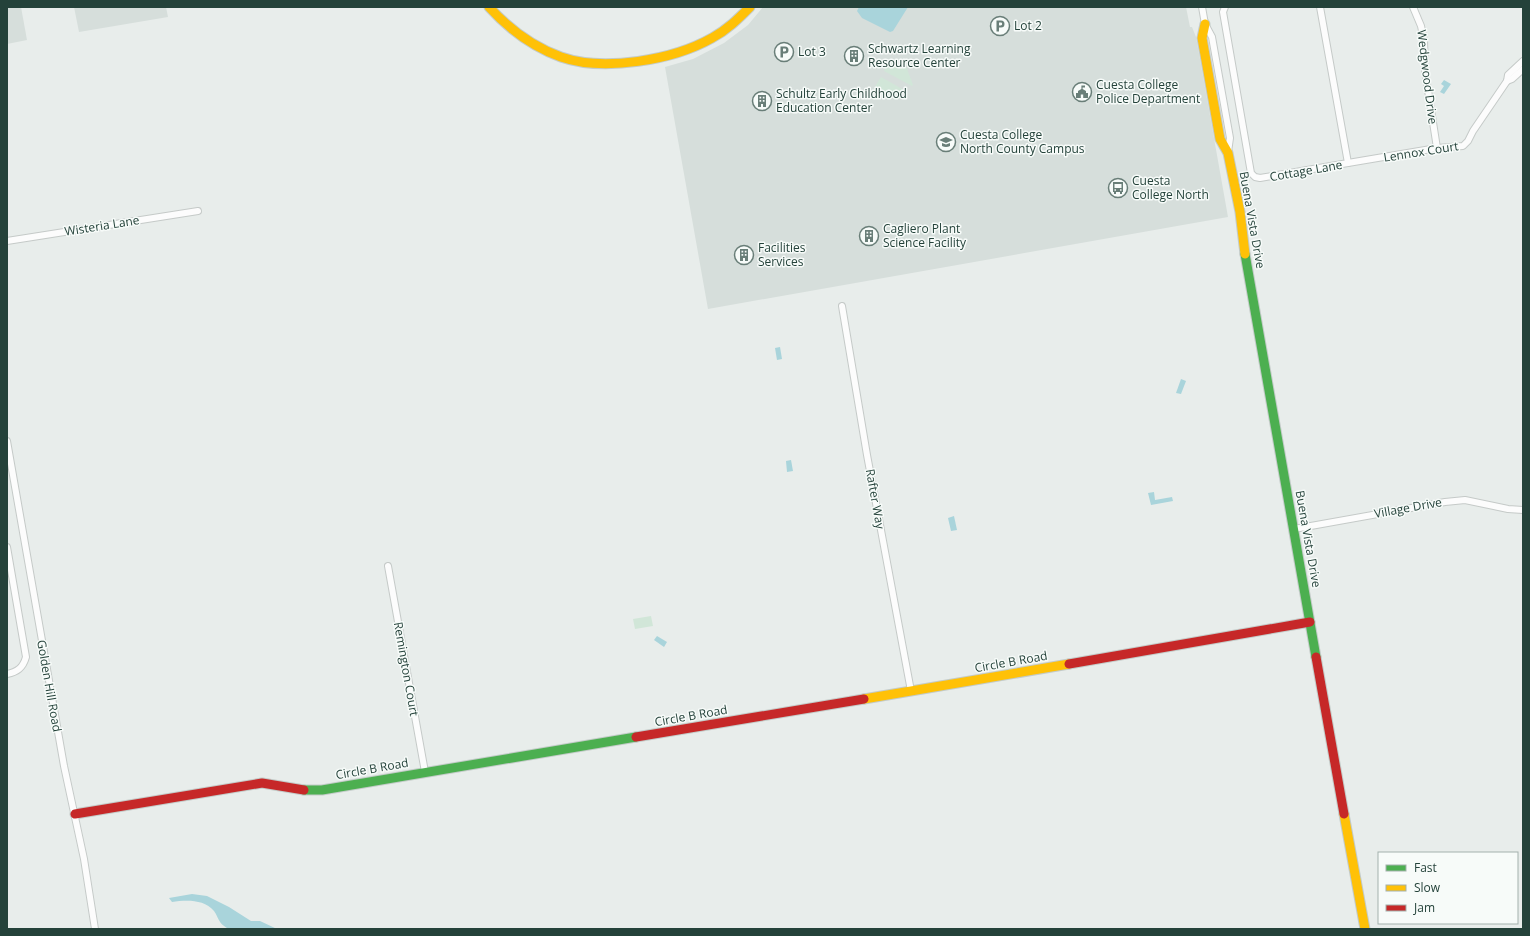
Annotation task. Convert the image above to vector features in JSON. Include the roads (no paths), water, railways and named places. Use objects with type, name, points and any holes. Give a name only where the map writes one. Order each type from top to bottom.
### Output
[{"type":"street","points":[[489,7],[510,28],[534,45],[548,52],[589,63],[610,64],[661,58],[689,50],[722,33],[737,21],[750,7]]},
{"type":"street","name":"Buena Vista Drive","points":[[1202,7],[1205,24],[1202,38],[1220,139],[1228,153],[1240,212],[1258,326],[1365,929]]},
{"type":"street","name":"Cottage Lane","points":[[1225,7],[1223,12],[1251,173],[1255,177],[1260,178],[1348,163],[1320,7]]},
{"type":"street","name":"Wedgwood Drive","points":[[1413,7],[1421,26],[1424,40],[1425,71],[1437,148]]},
{"type":"street","name":"Lennox Court","points":[[1507,81],[1508,75],[1523,61]]},
{"type":"street","name":"Lennox Court","points":[[1348,163],[1437,148],[1463,146],[1468,141],[1473,131],[1507,81],[1523,69]]},
{"type":"street","name":"Wisteria Lane","points":[[7,241],[198,211]]},
{"type":"street","name":"Rafter Way","points":[[842,306],[867,456],[910,691]]},
{"type":"street","name":"Golden Hill Road","points":[[7,441],[64,766],[88,880],[95,929]]},
{"type":"street","name":"Village Drive","points":[[1294,529],[1445,502],[1465,500],[1508,509],[1523,510]]},
{"type":"street","points":[[7,547],[26,657],[24,664],[19,670],[7,674]]},
{"type":"street","name":"Remington Court","points":[[388,566],[425,772]]},
{"type":"street","name":"Circle B Road","points":[[75,814],[262,783],[306,790],[322,790],[1310,622]]},
{"type":"water","points":[[859,7],[908,7],[893,31],[890,32],[862,18],[857,11]]},
{"type":"water","points":[[1444,80],[1451,84],[1444,94],[1440,92],[1444,86],[1441,84]]},
{"type":"water","points":[[780,347],[782,359],[777,360],[775,348]]},
{"type":"water","points":[[1181,379],[1186,381],[1181,394],[1176,393]]},
{"type":"water","points":[[791,460],[793,471],[787,472],[786,461]]},
{"type":"water","points":[[1154,492],[1155,500],[1172,497],[1173,501],[1151,505],[1148,493]]},
{"type":"water","points":[[954,516],[957,530],[951,531],[948,518]]},
{"type":"water","points":[[657,636],[667,642],[664,647],[654,640]]},
{"type":"water","points":[[192,894],[207,896],[229,907],[251,921],[260,921],[277,929],[230,929],[220,922],[214,911],[205,904],[194,901],[172,902],[169,898]]},
{"type":"place","name":"Lot 2","points":[[1000,26]]},
{"type":"place","name":"Lot 3","points":[[784,52]]},
{"type":"place","name":"Schwartz Learning Resource Center","points":[[854,56]]},
{"type":"place","name":"Cuesta College Police Department","points":[[1082,92]]},
{"type":"place","name":"Schultz Early Childhood Education Center","points":[[762,101]]},
{"type":"place","name":"Cuesta College North County Campus","points":[[946,142]]},
{"type":"place","name":"Cuesta College North","points":[[1118,188]]},
{"type":"place","name":"Cagliero Plant Science Facility","points":[[869,236]]},
{"type":"place","name":"Facilities Services","points":[[744,255]]}]
